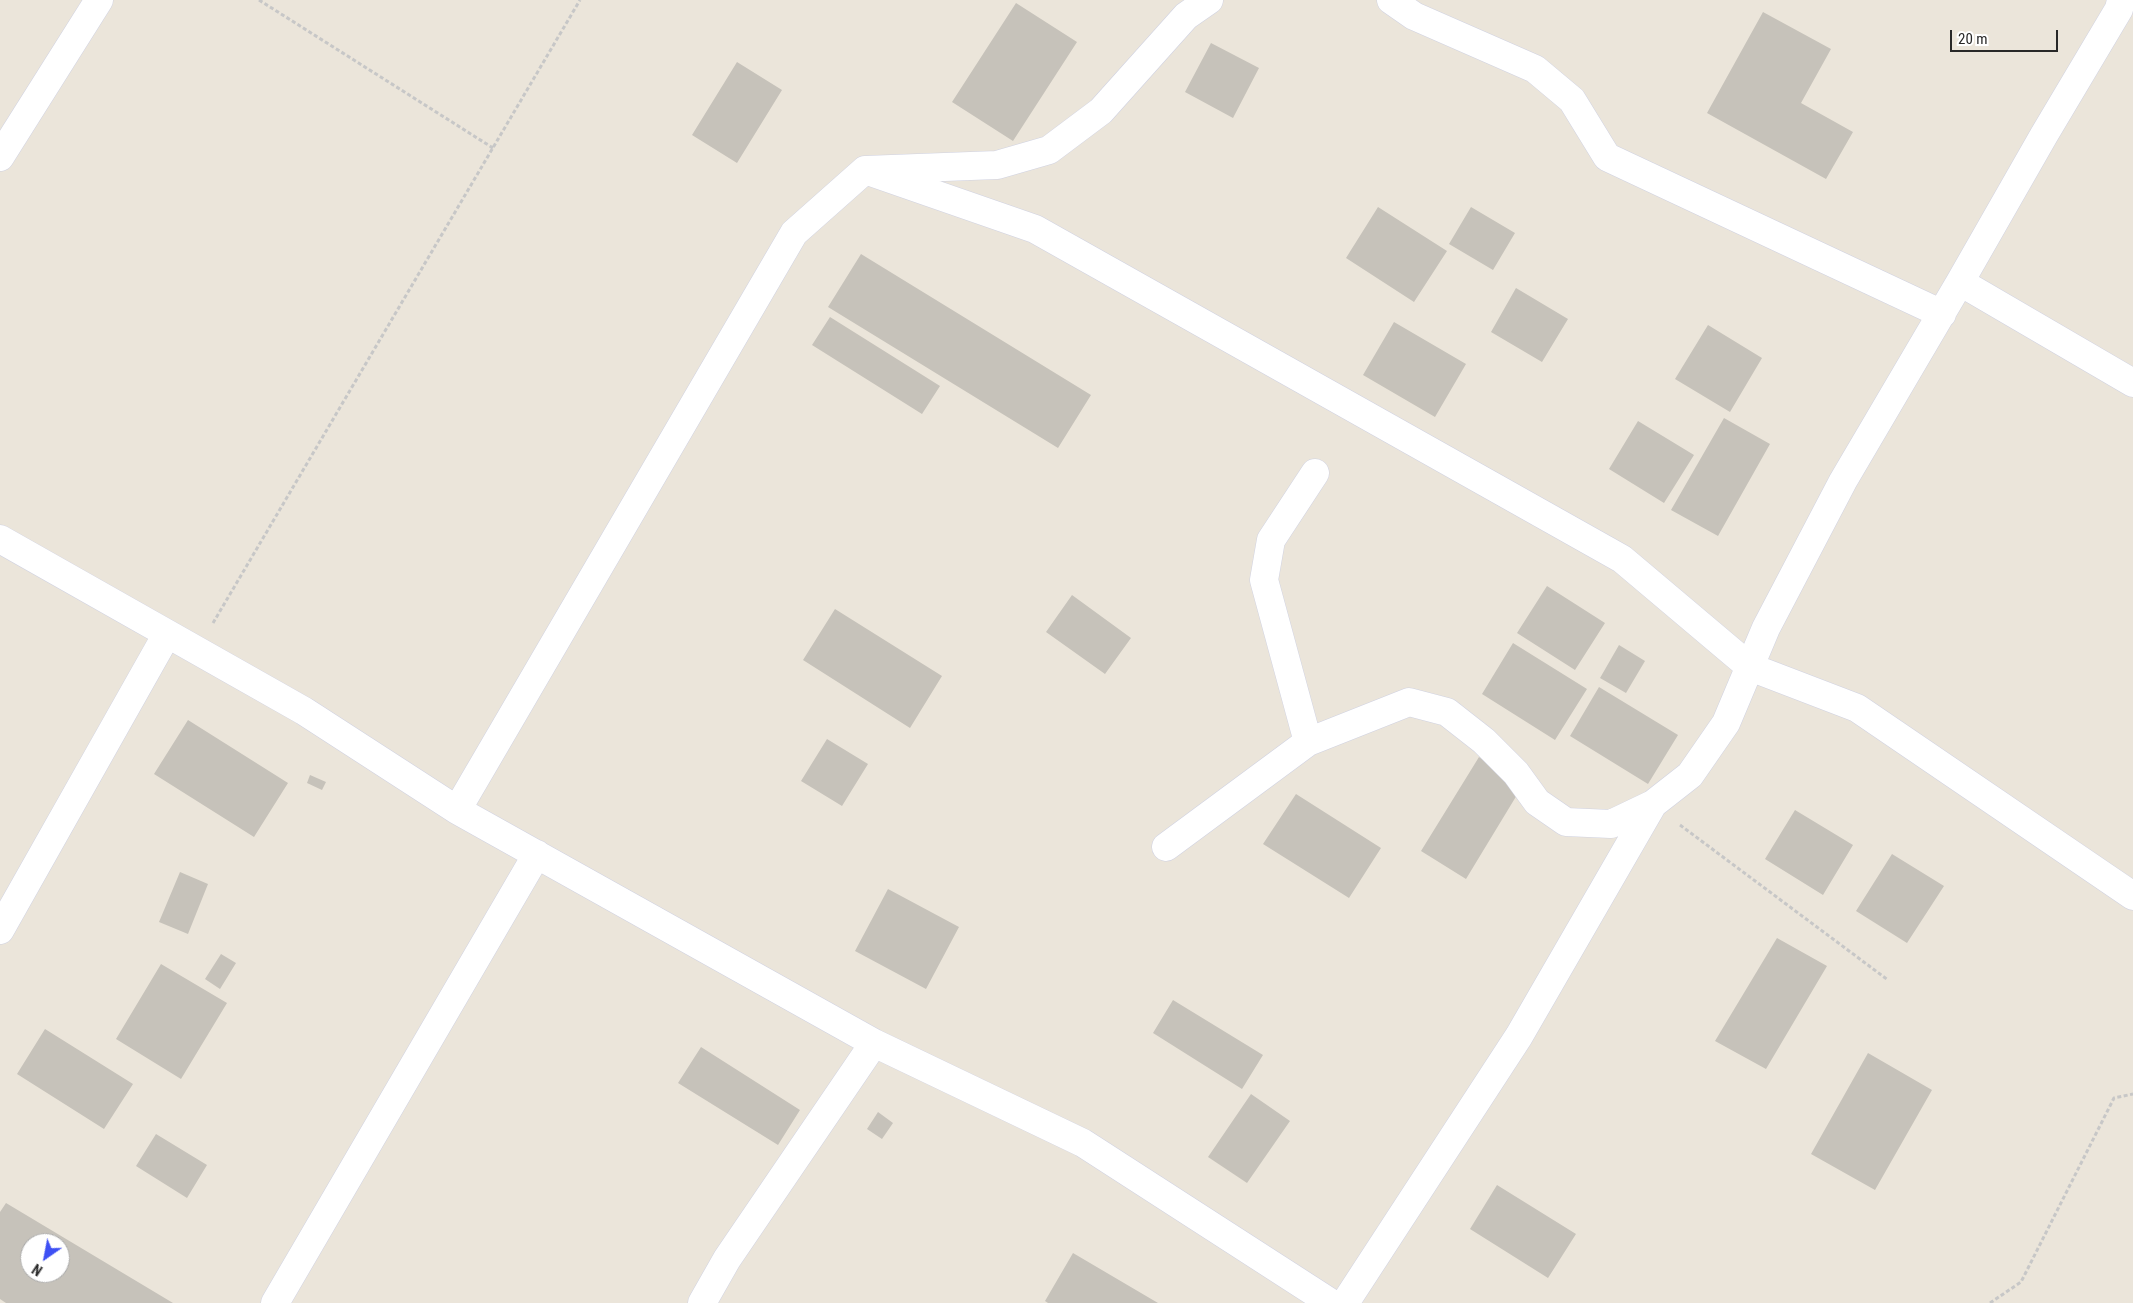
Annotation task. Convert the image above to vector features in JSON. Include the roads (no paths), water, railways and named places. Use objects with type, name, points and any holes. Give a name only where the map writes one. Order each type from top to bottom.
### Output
[{"type":"street","points":[[0,157],[99,0]]},
{"type":"street","points":[[456,810],[794,233],[865,170],[997,165],[1049,150],[1101,111],[1186,16],[1209,0]]},
{"type":"street","points":[[1391,0],[1414,16],[1535,69],[1572,100],[1607,157],[1942,314]]},
{"type":"street","points":[[1166,846],[1308,742],[1410,702],[1447,712],[1484,741],[1516,773],[1537,802],[1566,822],[1611,824],[1653,804],[1690,775],[1726,723],[1766,628],[1843,481],[2119,9],[2121,0]]},
{"type":"street","points":[[865,170],[1035,229],[1622,559],[1750,667],[1857,708],[2133,896]]},
{"type":"street","points":[[1960,282],[2133,383]]},
{"type":"street","points":[[1308,742],[1264,580],[1271,540],[1315,473]]},
{"type":"street","points":[[0,538],[304,711],[456,810],[874,1042],[1083,1143],[1332,1303]]},
{"type":"street","points":[[0,930],[167,634]]},
{"type":"street","points":[[1345,1303],[1519,1036],[1653,804]]},
{"type":"street","points":[[275,1303],[537,854]]},
{"type":"street","points":[[702,1303],[726,1260],[874,1042]]}]
